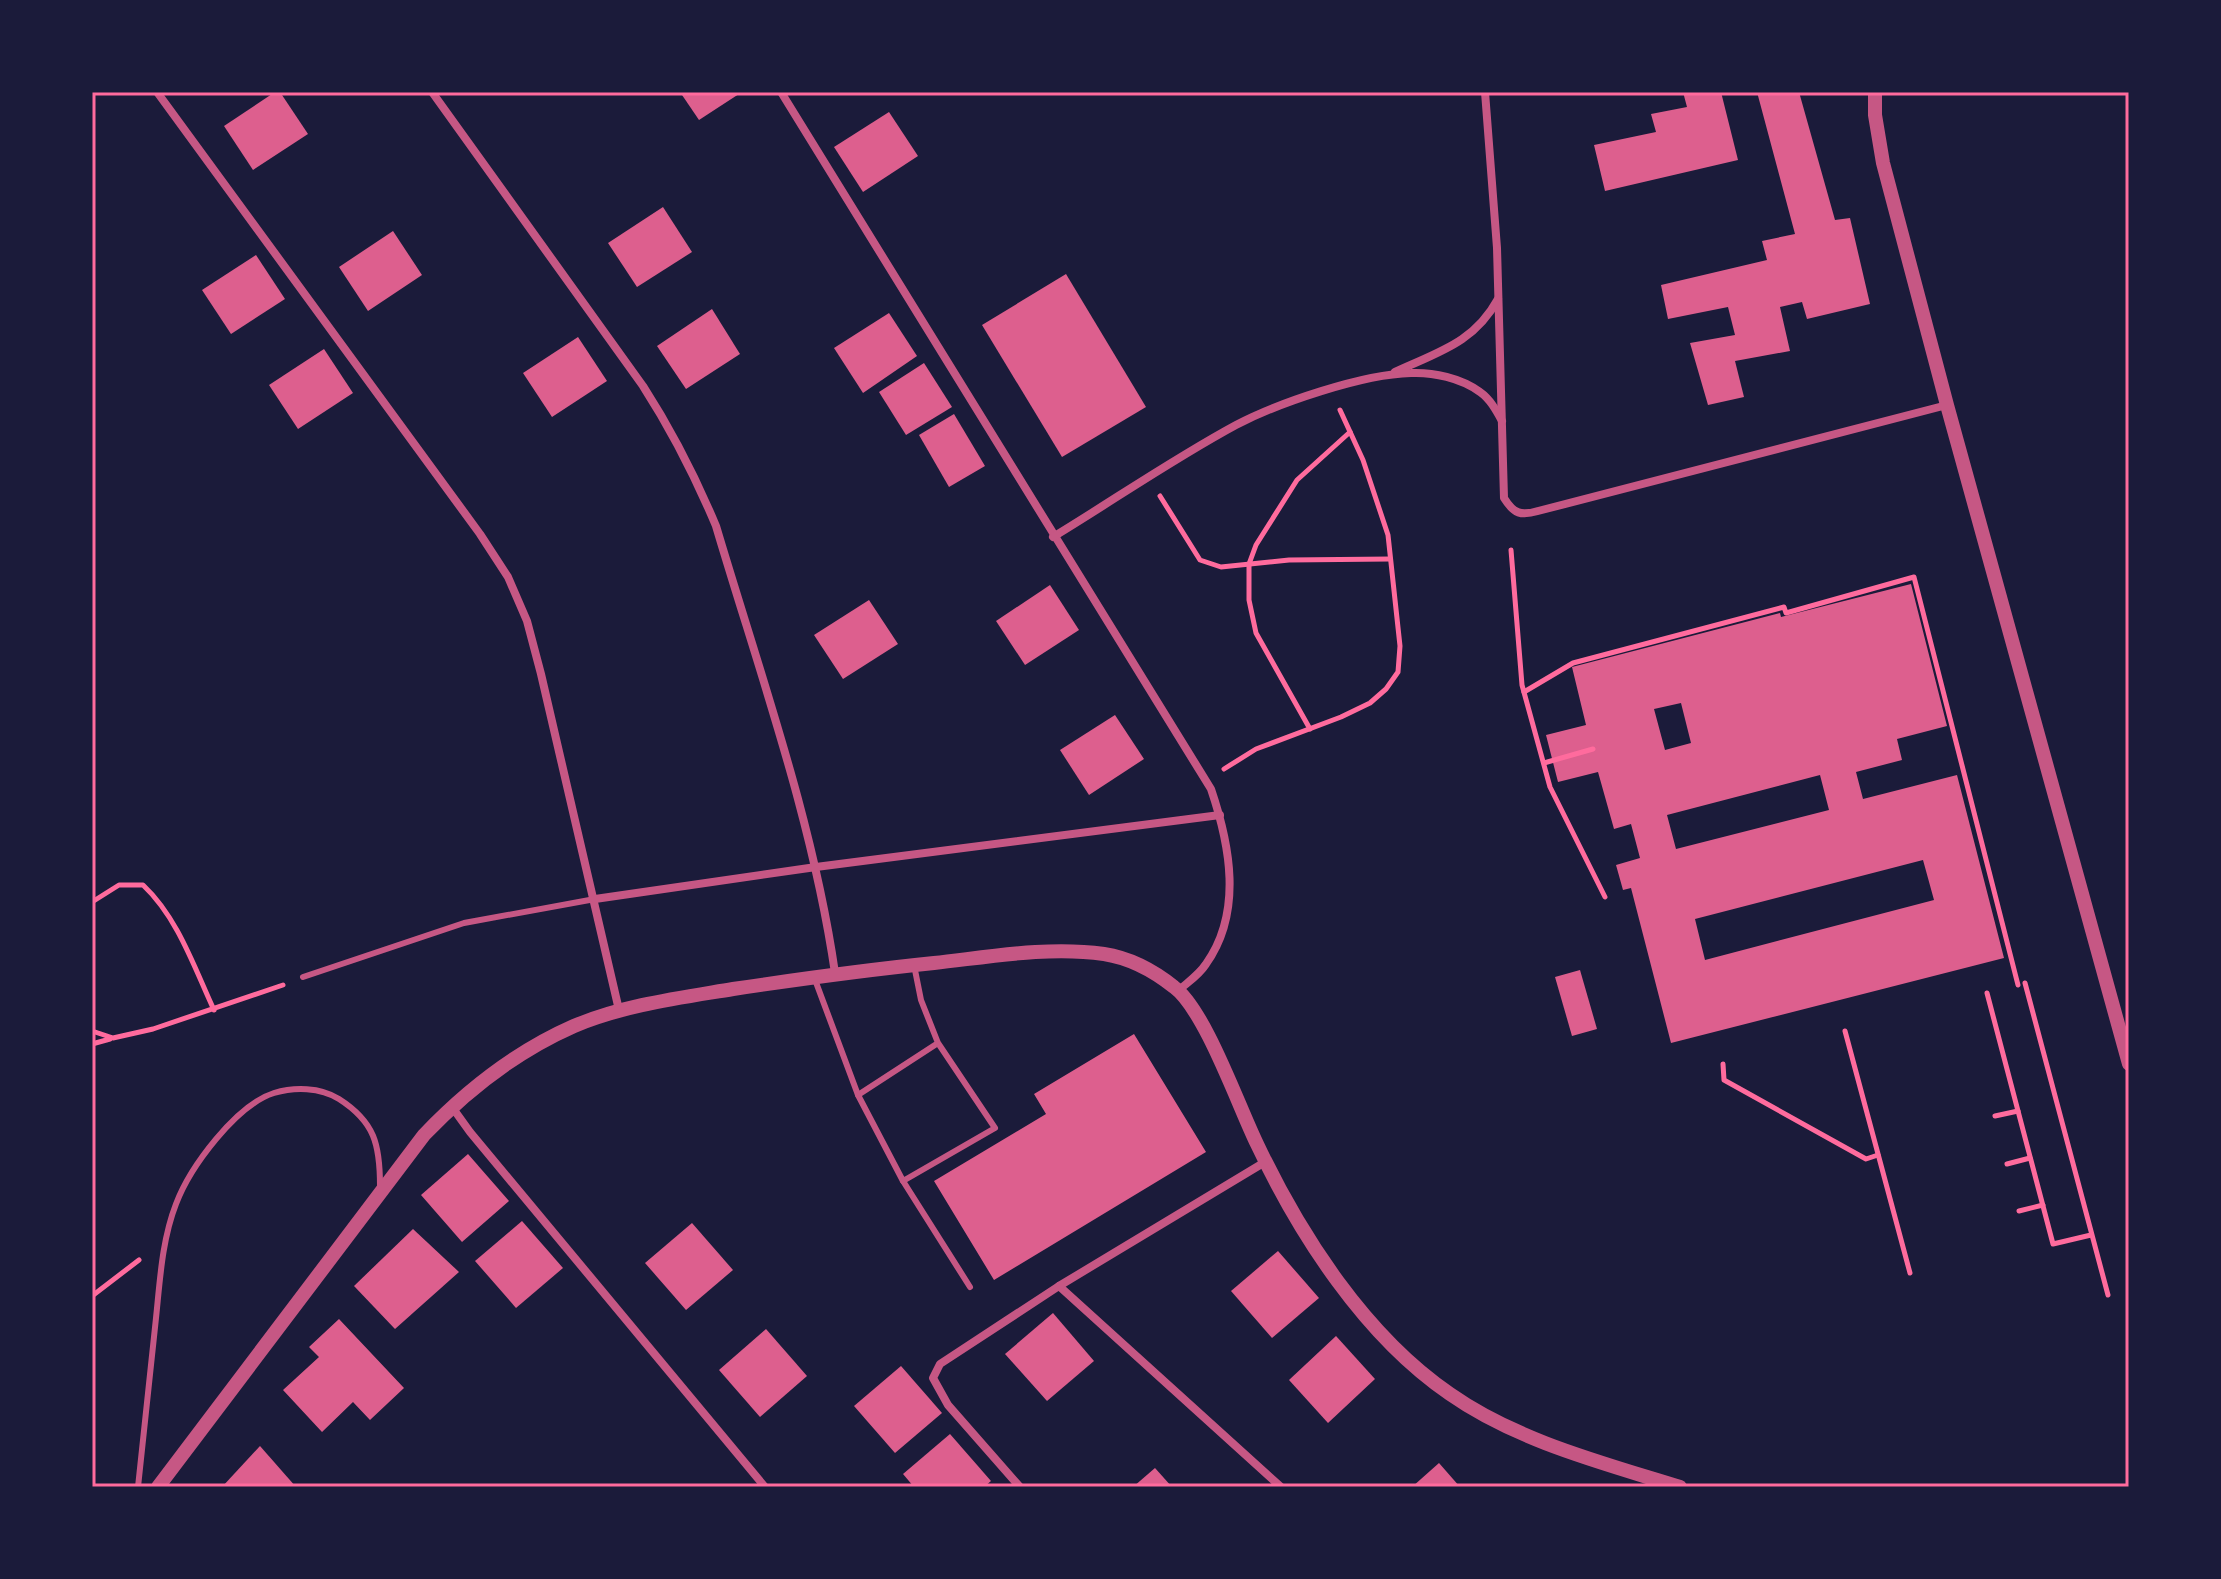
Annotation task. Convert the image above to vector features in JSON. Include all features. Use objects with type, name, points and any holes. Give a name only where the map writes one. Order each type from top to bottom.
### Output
[{"type":"street","points":[[157,92],[480,534],[508,577],[527,621],[534,647],[619,1010]]},
{"type":"street","points":[[432,92],[643,386],[680,446],[716,526],[823,892],[835,973]]},
{"type":"street","points":[[781,92],[1053,537],[1206,780],[1220,815],[1229,858],[1231,887],[1227,917],[1207,963],[1179,990]]},
{"type":"street","points":[[1485,92],[1498,298],[1504,498],[1511,510],[1522,515],[1947,405]]},
{"type":"street","points":[[1875,92],[1875,115],[1883,163],[2129,1064]]},
{"type":"street","points":[[1390,374],[1458,342],[1487,320],[1498,298]]},
{"type":"street","points":[[1053,537],[1238,424],[1331,389],[1390,374],[1413,372],[1442,375],[1466,384],[1486,397],[1502,421]]},
{"type":"street","points":[[595,899],[1220,815]]},
{"type":"street","points":[[158,1487],[424,1135],[451,1106],[536,1045],[619,1010],[672,999],[835,973],[1063,951],[1105,954],[1131,961],[1179,990],[1200,1018],[1265,1162],[1290,1209],[1341,1286],[1408,1360],[1450,1394],[1494,1420],[1550,1444],[1678,1487]]},
{"type":"street","points":[[451,1106],[765,1487]]},
{"type":"street","points":[[1020,1487],[948,1405],[933,1378],[940,1364],[1059,1286],[1265,1162]]},
{"type":"street","points":[[1059,1286],[1281,1487]]},
{"type":"lane","points":[[303,977],[464,923],[595,899]]},
{"type":"lane","points":[[903,1181],[995,1128],[938,1043],[921,1000],[914,965]]},
{"type":"lane","points":[[814,977],[858,1095],[903,1181],[970,1287]]},
{"type":"lane","points":[[858,1095],[938,1043]]},
{"type":"lane","points":[[138,1487],[161,1268],[168,1232],[175,1205],[186,1184],[224,1129],[244,1108],[274,1093],[314,1090],[333,1096],[355,1109],[377,1143],[380,1190]]},
{"type":"path","points":[[1206,780],[1256,749],[1370,703],[1386,689],[1398,672],[1400,646],[1388,535],[1363,460],[1331,389]]},
{"type":"path","points":[[1310,729],[1256,633],[1249,600],[1249,564],[1256,545],[1297,480],[1350,432]]},
{"type":"path","points":[[1149,478],[1200,560],[1221,567],[1289,560],[1390,559]]},
{"type":"path","points":[[1511,550],[1524,692],[1543,763],[1550,787],[1605,897]]},
{"type":"path","points":[[1524,692],[1573,663],[1784,607],[1786,613],[1914,577],[2021,984],[2108,1295]]},
{"type":"path","points":[[1543,763],[1593,749]]},
{"type":"path","points":[[92,902],[119,885],[143,885],[160,901],[214,1010]]},
{"type":"path","points":[[92,1044],[214,1010],[303,977]]},
{"type":"path","points":[[1987,993],[2053,1244],[2092,1235]]},
{"type":"path","points":[[92,1031],[113,1038]]},
{"type":"path","points":[[1845,1031],[1910,1273]]},
{"type":"path","points":[[1723,1064],[1724,1080],[1866,1159],[1878,1155]]},
{"type":"path","points":[[1995,1116],[2018,1111]]},
{"type":"path","points":[[2007,1164],[2030,1158]]},
{"type":"path","points":[[2019,1211],[2043,1205]]},
{"type":"path","points":[[92,1296],[140,1260]]},
{"type":"building","points":[[275,92],[280,92],[308,134],[253,170],[224,126]]},
{"type":"building","points":[[680,92],[742,92],[699,120]]},
{"type":"building","points":[[1683,92],[1721,92],[1738,160],[1605,191],[1594,145],[1656,132],[1651,114],[1687,107]]},
{"type":"building","points":[[1757,92],[1799,92],[1835,220],[1850,218],[1870,304],[1807,319],[1802,302],[1780,307],[1790,351],[1735,361],[1744,397],[1708,405],[1690,343],[1735,335],[1728,307],[1668,319],[1661,285],[1767,260],[1762,241],[1795,234]]},
{"type":"building","points":[[889,112],[918,156],[863,192],[834,147]]},
{"type":"building","points":[[663,207],[692,252],[637,287],[608,243]]},
{"type":"building","points":[[393,231],[422,275],[368,311],[339,267]]},
{"type":"building","points":[[256,255],[285,299],[231,334],[202,290]]},
{"type":"building","points":[[1066,274],[1146,407],[1062,457],[982,325]]},
{"type":"building","points":[[712,309],[740,354],[686,389],[657,346]]},
{"type":"building","points":[[889,313],[917,356],[863,393],[834,348]]},
{"type":"building","points":[[578,337],[607,381],[552,417],[523,373]]},
{"type":"building","points":[[324,349],[353,393],[298,429],[269,385]]},
{"type":"building","points":[[924,363],[952,407],[906,435],[879,392]]},
{"type":"building","points":[[954,414],[985,466],[949,487],[919,435]]},
{"type":"building","points":[[1911,584],[1947,726],[1897,739],[1902,760],[1856,772],[1863,799],[1957,775],[2004,958],[1671,1043],[1631,888],[1623,890],[1616,865],[1640,858],[1631,824],[1614,829],[1598,772],[1558,782],[1546,735],[1586,725],[1572,667],[1780,613],[1781,617]],"holes":[[[1681,703],[1691,743],[1665,750],[1654,709]],[[1820,775],[1829,810],[1676,849],[1667,815]],[[1923,860],[1934,900],[1705,960],[1695,919]]]},
{"type":"building","points":[[1050,585],[1079,630],[1025,665],[996,621]]},
{"type":"building","points":[[869,600],[898,644],[843,679],[814,635]]},
{"type":"building","points":[[1115,715],[1144,759],[1089,795],[1060,750]]},
{"type":"building","points":[[1580,970],[1597,1029],[1572,1036],[1555,977]]},
{"type":"building","points":[[1134,1034],[1206,1152],[994,1280],[934,1181],[1046,1114],[1034,1094]]},
{"type":"building","points":[[468,1154],[509,1201],[462,1242],[421,1195]]},
{"type":"building","points":[[522,1221],[563,1268],[516,1308],[475,1261]]},
{"type":"building","points":[[692,1223],[733,1270],[686,1310],[645,1263]]},
{"type":"building","points":[[413,1229],[459,1272],[395,1329],[354,1286]]},
{"type":"building","points":[[1278,1251],[1319,1298],[1272,1338],[1231,1291]]},
{"type":"building","points":[[1053,1313],[1094,1361],[1047,1401],[1005,1354]]},
{"type":"building","points":[[339,1319],[404,1388],[370,1420],[353,1402],[322,1432],[283,1390],[319,1357],[309,1347]]},
{"type":"building","points":[[766,1329],[807,1376],[760,1417],[719,1370]]},
{"type":"building","points":[[1336,1336],[1375,1379],[1328,1423],[1289,1380]]},
{"type":"building","points":[[901,1366],[942,1413],[895,1453],[854,1406]]},
{"type":"building","points":[[950,1434],[991,1481],[984,1487],[914,1487],[903,1474]]},
{"type":"building","points":[[260,1446],[296,1487],[222,1487]]},
{"type":"building","points":[[1439,1463],[1460,1487],[1412,1487]]},
{"type":"building","points":[[1155,1468],[1172,1487],[1133,1487]]}]
